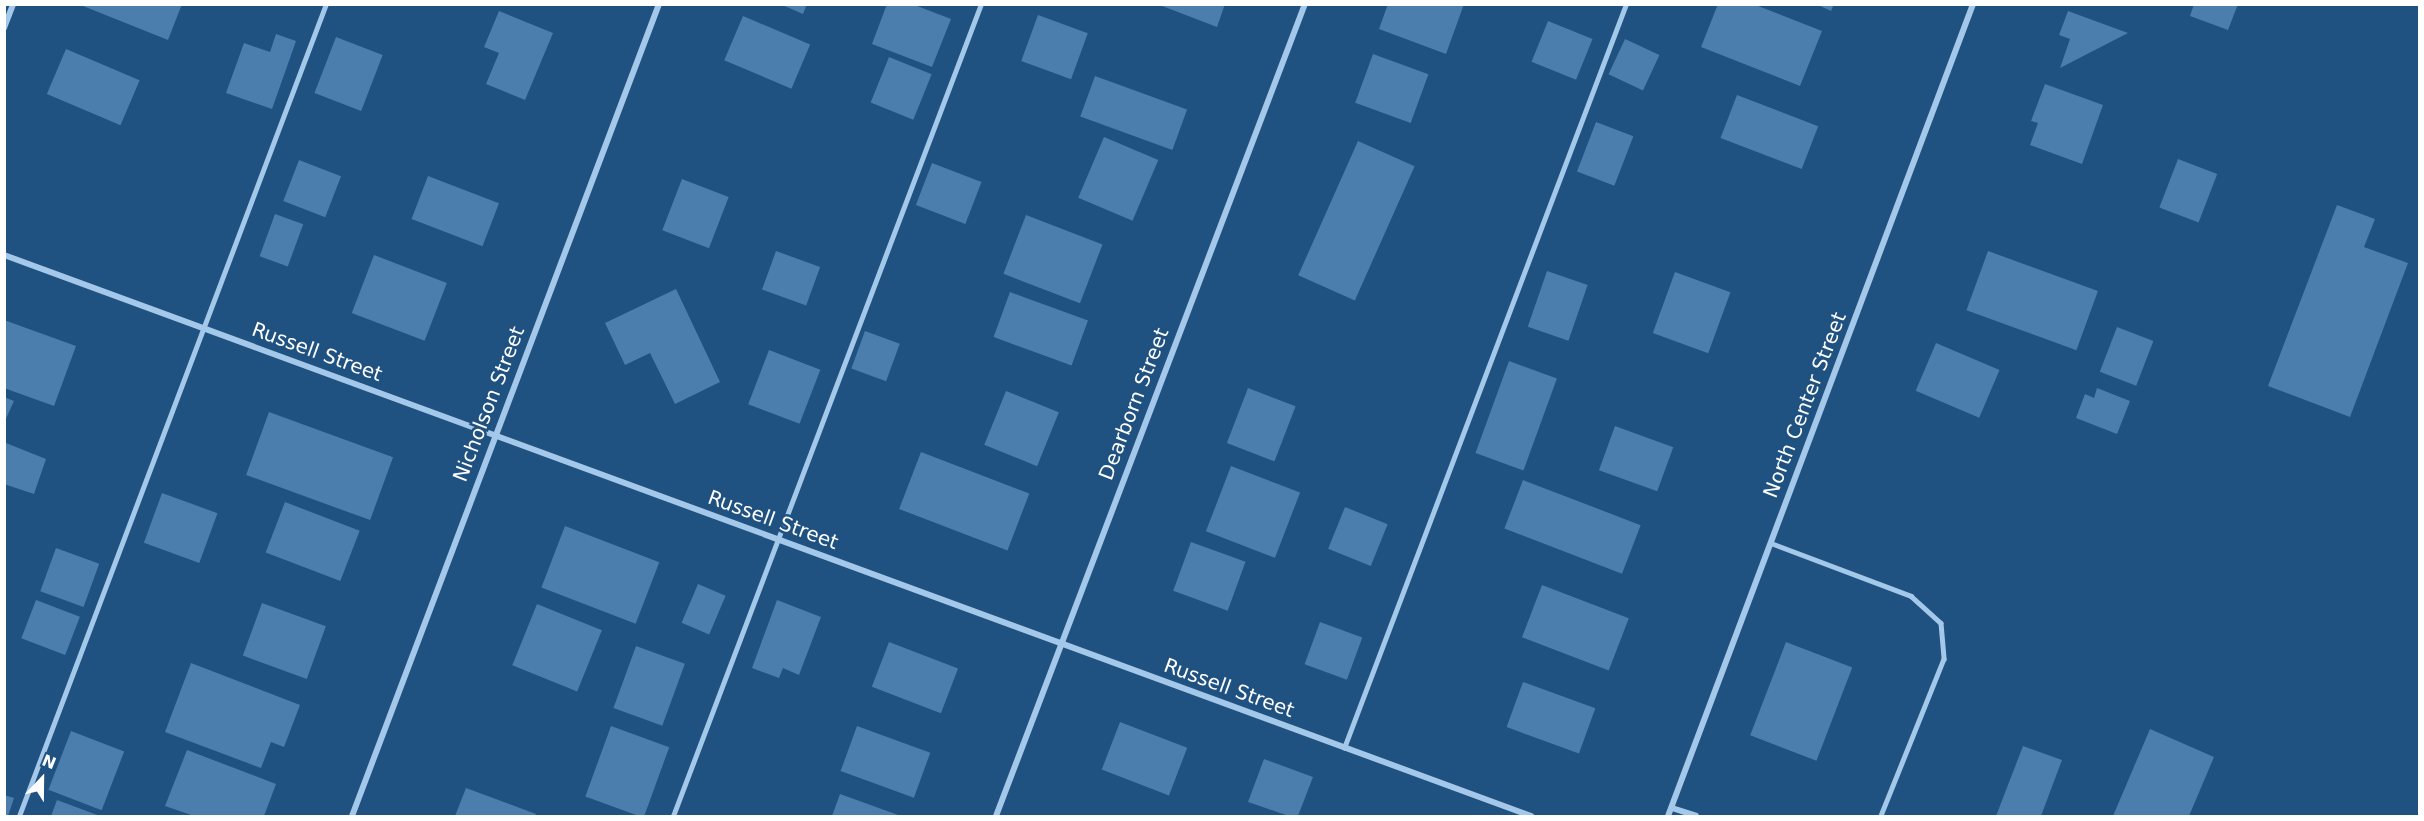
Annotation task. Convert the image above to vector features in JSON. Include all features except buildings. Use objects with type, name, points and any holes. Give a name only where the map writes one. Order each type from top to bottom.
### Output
[{"type":"street","points":[[4,28],[14,4]]},
{"type":"street","name":"Nicholson Street","points":[[352,816],[659,4]]},
{"type":"street","name":"Dearborn Street","points":[[996,816],[1305,4]]},
{"type":"street","name":"North Center Street","points":[[1668,816],[1973,4]]},
{"type":"street","name":"Russell Street","points":[[4,255],[1531,816]]},
{"type":"street","points":[[1672,808],[1696,816]]},
{"type":"lane","points":[[19,816],[326,4]]},
{"type":"lane","points":[[673,816],[981,4]]},
{"type":"lane","points":[[1344,748],[1626,4]]},
{"type":"lane","points":[[1771,543],[1911,596],[1941,623],[1944,659],[1881,816]]}]
